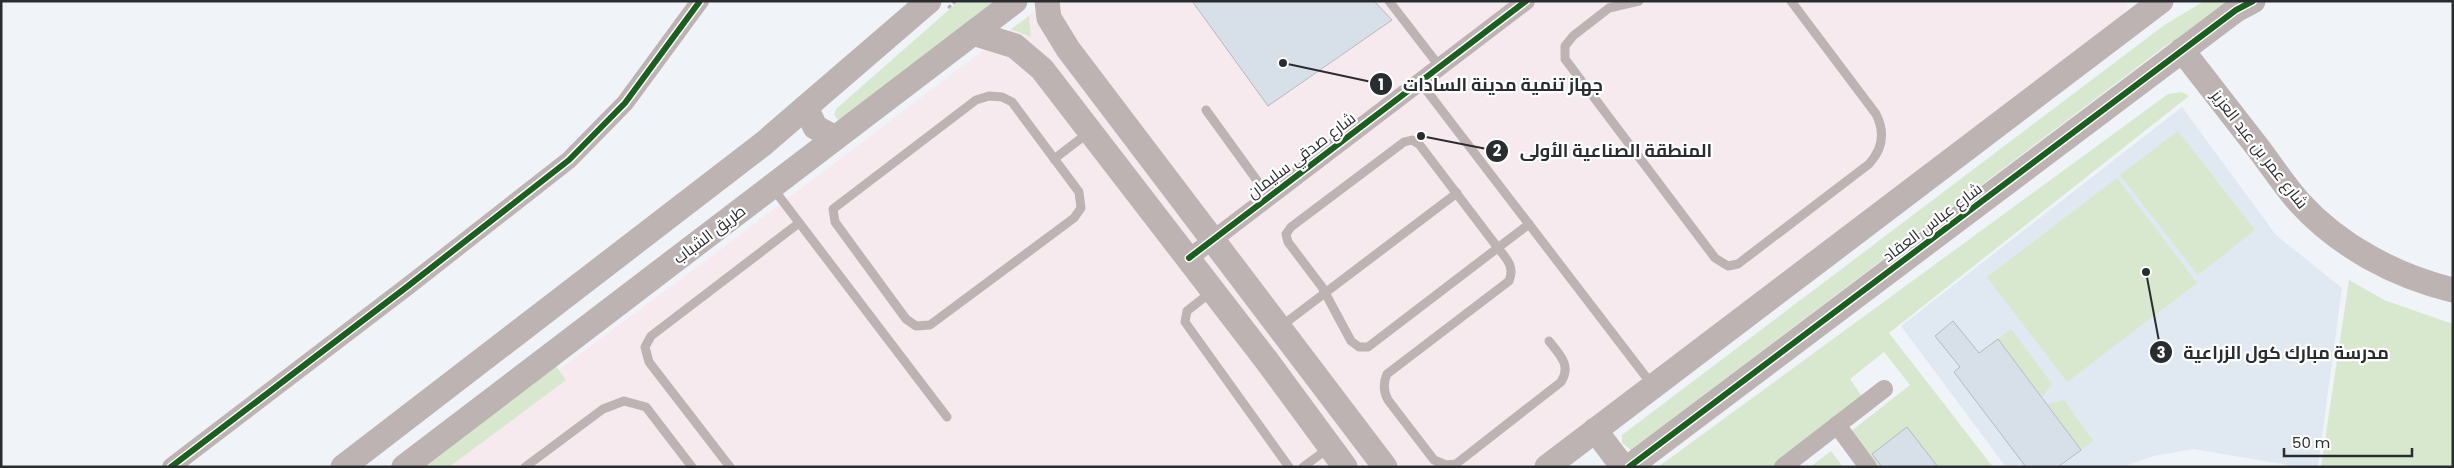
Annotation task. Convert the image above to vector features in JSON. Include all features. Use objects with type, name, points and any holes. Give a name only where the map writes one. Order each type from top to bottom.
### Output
[{"type":"main road","points":[[344,467],[763,144],[929,1]]},
{"type":"main road","name":"طريق الشباب","points":[[408,465],[1015,1]]},
{"type":"main road","points":[[1047,1],[1049,18],[1068,49],[1385,467]]},
{"type":"main road","name":"شارع عباس العقاد","points":[[1630,467],[2182,50],[2236,10],[2253,1]]},
{"type":"main road","points":[[1547,467],[2153,4]]},
{"type":"main road","points":[[973,33],[1015,46],[1042,69],[1268,361],[1338,457]]},
{"type":"main road","points":[[1042,69],[1050,56],[1060,50],[1068,49]]},
{"type":"main road","name":"شارع عمر بن عبد العزيز","points":[[2182,50],[2284,183],[2319,221],[2352,247],[2381,264],[2427,283],[2453,290]]},
{"type":"main road","points":[[806,107],[810,121],[815,128],[835,138]]},
{"type":"main road","points":[[1268,361],[1286,335]]},
{"type":"main road","points":[[1595,430],[1623,467]]},
{"type":"street","points":[[170,467],[408,286],[569,160],[625,103],[700,1]]},
{"type":"street","name":"شارع صدقي سليمان","points":[[1189,258],[1526,1]]},
{"type":"street","points":[[1783,467],[1884,389]]},
{"type":"street","points":[[1836,425],[1868,467]]},
{"type":"lane","points":[[1389,1],[1440,67]]},
{"type":"lane","points":[[1639,1],[1608,8],[1580,30],[1565,46],[1567,65],[1715,258],[1728,266],[1738,264],[1869,164],[1879,152],[1881,144],[1881,129],[1876,114],[1791,1]]},
{"type":"lane","points":[[1420,82],[1653,386]]},
{"type":"lane","points":[[996,96],[1012,102],[1054,159],[1079,192],[1082,203],[1078,214],[926,326],[916,326],[906,319],[833,218],[836,205],[982,97],[996,96]]},
{"type":"lane","points":[[1206,110],[1269,197]]},
{"type":"lane","points":[[1054,159],[1091,131]]},
{"type":"lane","points":[[1529,224],[1498,248],[1368,348],[1359,347],[1351,341],[1325,293],[1288,242],[1286,234],[1291,227],[1408,140],[1419,144],[1457,193],[1498,248],[1510,263],[1512,275],[1509,281],[1387,374],[1384,387],[1388,400],[1434,460],[1446,465],[1456,464],[1561,382],[1565,373],[1565,364],[1549,341]]},
{"type":"lane","points":[[772,187],[947,417]]},
{"type":"lane","points":[[1286,335],[1325,293],[1457,193]]},
{"type":"lane","points":[[730,467],[649,362],[644,347],[651,336],[799,222]]},
{"type":"lane","points":[[1213,290],[1187,311],[1185,322],[1289,467]]},
{"type":"lane","points":[[525,467],[603,409],[624,401],[646,407],[692,467]]},
{"type":"lane","points":[[1304,467],[1338,457]]},
{"type":"shaded area","points":[[1048,1],[2126,1],[2128,4],[2122,21],[1533,467],[428,467],[720,250]]},
{"type":"shaded area","points":[[2182,107],[2276,235],[2342,288],[2318,467],[2300,467],[2193,449],[2154,456],[2122,467],[2006,467],[1901,326]]},
{"type":"green space","points":[[959,1],[998,1],[839,121],[834,115],[836,109]]},
{"type":"green space","points":[[2204,1],[2239,1],[2164,47],[1631,450],[1622,443],[1622,435],[2163,26]]},
{"type":"green space","points":[[1029,16],[1031,37],[1011,29]]},
{"type":"green space","points":[[2182,92],[2189,96],[1889,333],[1993,467],[1869,467],[1845,436],[1910,385],[1884,352],[1850,379],[1871,410],[1795,467],[1658,467],[2168,94]]},
{"type":"green space","points":[[2178,131],[2255,230],[2198,275],[2120,175]]},
{"type":"green space","points":[[2117,178],[2197,283],[2067,382],[1987,277]]},
{"type":"green space","points":[[2349,280],[2384,300],[2453,324],[2453,467],[2321,467]]},
{"type":"green space","points":[[2011,329],[2052,384],[2042,397],[1998,339]]},
{"type":"green space","points":[[555,365],[566,380],[449,467],[423,467]]},
{"type":"green space","points":[[2064,400],[2093,441],[2081,450],[2048,404]]},
{"type":"green space","points":[[1831,451],[1843,467],[1810,467]]},
{"type":"building","points":[[1192,1],[1374,1],[1392,20],[1268,106]]},
{"type":"building","points":[[1953,321],[1979,353],[1998,339],[2081,450],[2058,467],[2026,467],[1954,372],[1960,367],[1935,336]]},
{"type":"building","points":[[1907,427],[1938,467],[1882,467],[1872,454]]},
{"type":"cycle path","points":[[171,467],[569,160],[625,103],[700,1]]},
{"type":"cycle path","points":[[1189,258],[1526,1]]},
{"type":"cycle path","points":[[1629,467],[2236,10],[2253,1]]},
{"type":"place","name":"جهاز تنمية مدينة السادات","points":[[1283,63]]},
{"type":"place","name":"المنطقة الصناعية الأولى","points":[[1421,136]]},
{"type":"place","name":"مدرسة مبارك كول الزراعية","points":[[2146,272]]}]
